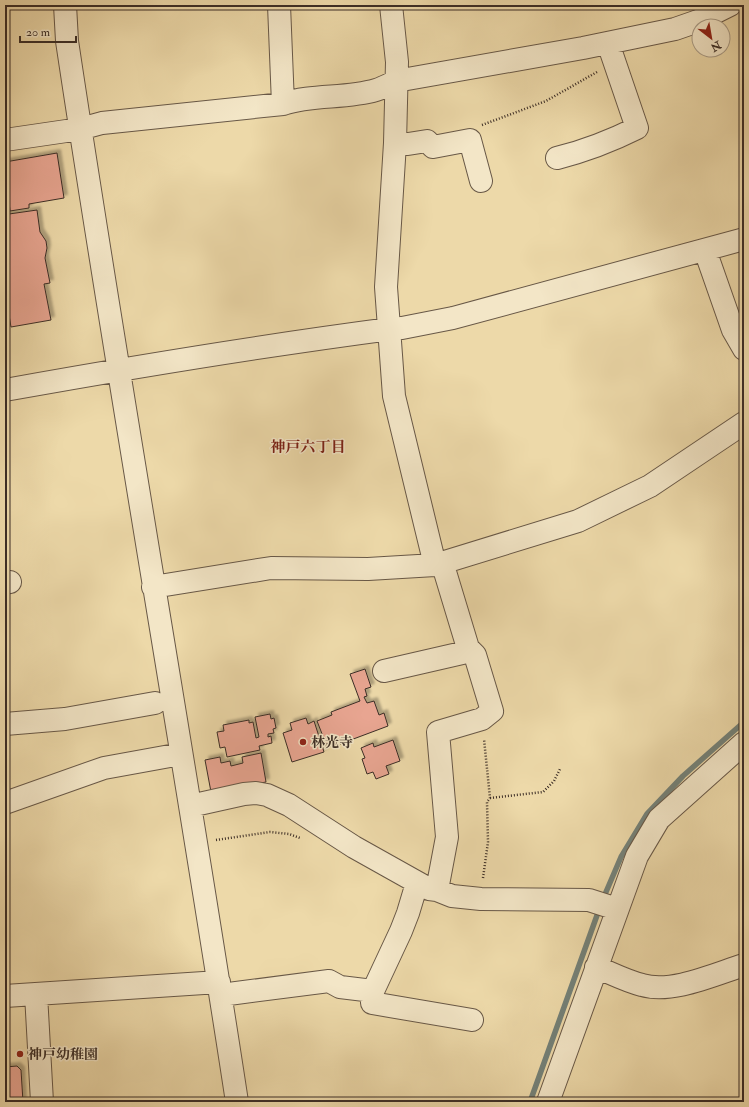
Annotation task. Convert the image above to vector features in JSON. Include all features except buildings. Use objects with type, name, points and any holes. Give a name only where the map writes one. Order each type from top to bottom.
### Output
[{"type":"street","points":[[65,5],[67,41],[80,129],[118,370],[220,989],[237,1102]]},
{"type":"street","points":[[279,5],[283,104]]},
{"type":"street","points":[[391,5],[397,62],[395,143],[386,287],[394,396],[438,564],[468,648],[475,655],[492,711],[482,719],[438,732],[447,837],[427,887],[408,913],[373,991],[372,1003],[472,1020]]},
{"type":"street","points":[[5,140],[80,129],[102,123],[283,104],[294,100],[353,94],[376,90],[396,81],[612,52],[698,21],[730,5]]},
{"type":"street","points":[[557,158],[589,149],[637,128],[612,52]]},
{"type":"street","points":[[395,143],[408,144],[427,141],[433,147],[470,140],[481,181]]},
{"type":"street","points":[[5,390],[294,341],[402,328],[453,318],[744,239]]},
{"type":"street","points":[[705,250],[733,330],[744,349]]},
{"type":"street","points":[[154,587],[271,568],[368,569],[438,564],[578,521],[650,486],[744,423]]},
{"type":"street","points":[[384,671],[471,651]]},
{"type":"street","points":[[5,724],[65,719],[155,703]]},
{"type":"street","points":[[548,1102],[616,908],[637,856],[659,820],[744,743]]},
{"type":"street","points":[[5,802],[104,768],[181,754]]},
{"type":"street","points":[[190,806],[244,794],[256,793],[267,795],[289,805],[354,847],[427,887],[452,896],[481,899],[590,900],[616,908]]},
{"type":"street","points":[[596,966],[643,986],[660,987],[679,986],[744,966]]},
{"type":"street","points":[[5,996],[220,989],[329,981],[340,987],[373,991]]},
{"type":"street","points":[[36,994],[42,1102]]},
{"type":"path","points":[[476,127],[546,101],[612,52]]},
{"type":"path","points":[[481,899],[488,842],[487,802],[490,798],[482,719]]},
{"type":"path","points":[[490,798],[543,792],[554,781],[560,769]]},
{"type":"path","points":[[214,840],[270,832],[288,834],[305,839]]},
{"type":"waterway","points":[[603,899],[621,857],[647,814],[683,776],[744,722]]},
{"type":"waterway","points":[[530,1102],[600,907]]},
{"type":"place","name":"林光寺","points":[[303,742]]},
{"type":"place","name":"神戸幼稚園","points":[[20,1054]]},
{"type":"district","name":"神戸六丁目","points":[[308,447]]}]
